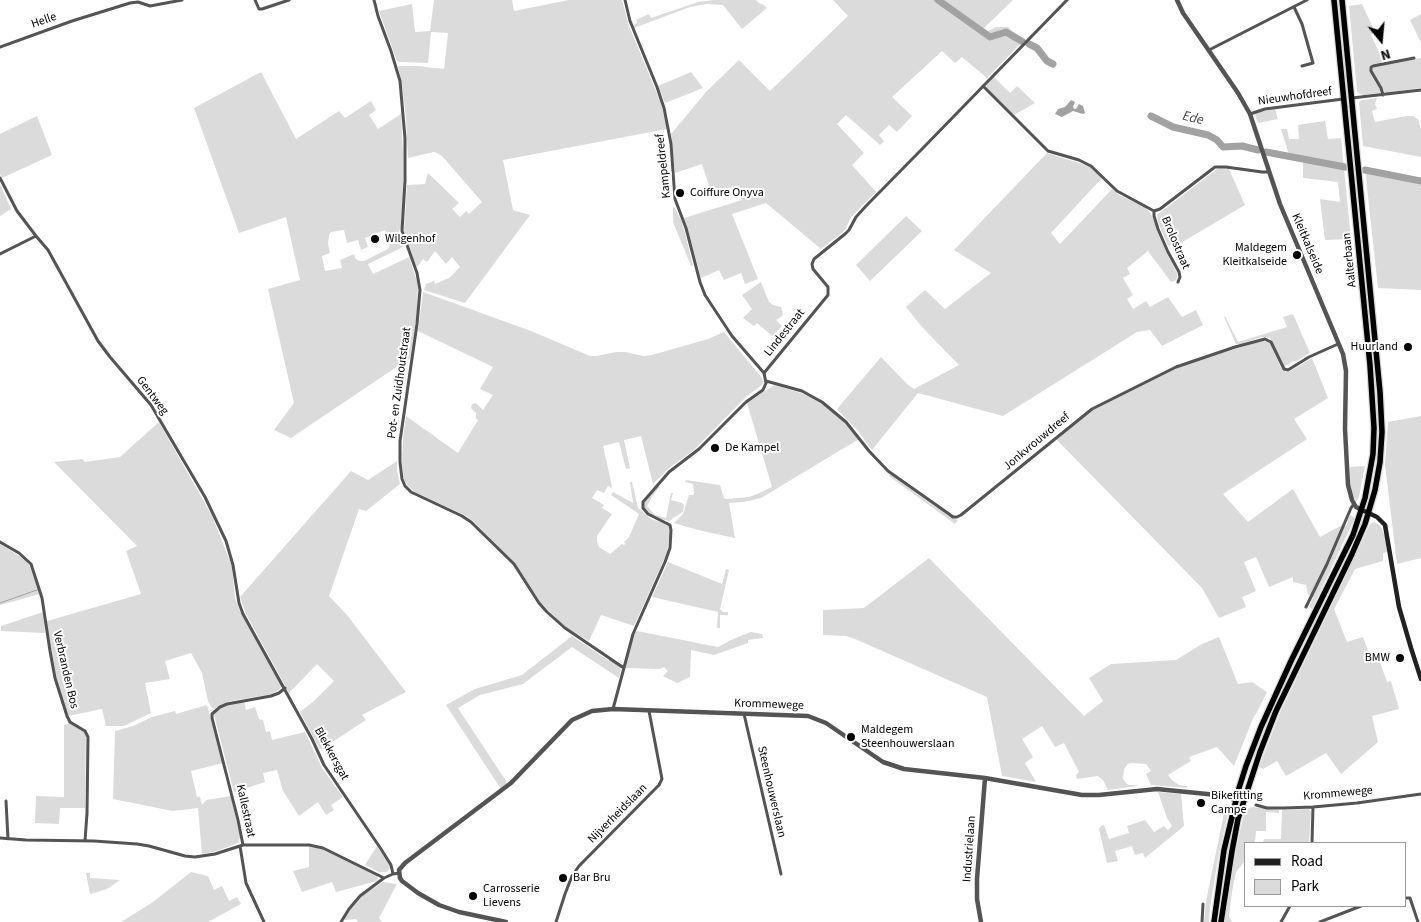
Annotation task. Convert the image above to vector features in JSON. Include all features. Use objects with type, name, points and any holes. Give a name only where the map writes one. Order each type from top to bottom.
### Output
[{"type":"highway","name":"Aalterbaan","points":[[1214,922],[1224,850],[1242,780],[1261,727],[1291,661],[1346,551],[1362,510],[1371,471],[1374,407],[1334,0]]},
{"type":"highway","name":"Aalterbaan","points":[[1221,922],[1232,851],[1243,802],[1260,752],[1276,711],[1352,554],[1369,513],[1380,462],[1382,411],[1342,0]]},
{"type":"main road","points":[[1362,510],[1379,518],[1384,525],[1399,607],[1421,679]]},
{"type":"street","name":"Helle","points":[[0,47],[72,21],[130,3],[138,2],[150,6],[182,0]]},
{"type":"street","points":[[255,0],[259,9],[262,9],[289,0]]},
{"type":"street","name":"Pot- en Zuidhoutstraat","points":[[374,0],[400,81],[406,138],[402,231],[418,278],[420,290],[400,441],[402,480],[411,492],[471,522],[514,564],[539,603],[559,623],[624,668]]},
{"type":"street","name":"Kampeldreef","points":[[625,0],[630,21],[664,108],[671,144],[675,199],[686,228],[700,282],[705,295],[732,336],[764,374]]},
{"type":"street","name":"Lindestraat","points":[[766,381],[764,374],[828,295],[828,287],[813,269],[814,259],[845,234],[861,211],[1067,0]]},
{"type":"street","name":"Kleitkalseide","points":[[1177,0],[1250,114],[1280,204],[1343,354],[1346,366],[1345,429],[1348,485],[1354,504]]},
{"type":"street","points":[[1208,50],[1307,0]]},
{"type":"street","points":[[1294,7],[1302,24],[1313,63],[1302,66]]},
{"type":"street","points":[[1384,95],[1371,71],[1371,67],[1414,58]]},
{"type":"street","points":[[983,86],[1048,151],[1079,160],[1091,166],[1118,191],[1154,210],[1160,209],[1215,168],[1226,167],[1269,172]]},
{"type":"street","points":[[1352,98],[1421,90]]},
{"type":"street","name":"Nieuwhofdreef","points":[[1250,114],[1276,107],[1344,99]]},
{"type":"street","name":"Gentweg","points":[[0,178],[17,211],[48,250],[98,341],[110,358],[151,405],[205,497],[226,541],[234,565],[241,608],[259,640]]},
{"type":"street","name":"Brolostraat","points":[[1154,210],[1158,229],[1168,252],[1180,272],[1178,282]]},
{"type":"street","points":[[0,254],[36,236]]},
{"type":"street","name":"Jonkvrouwdreef","points":[[766,381],[802,392],[822,402],[846,422],[888,471],[953,517],[957,517],[1087,412],[1176,367],[1265,339],[1271,342],[1282,366],[1288,370],[1338,344]]},
{"type":"street","points":[[613,709],[634,630],[670,548],[670,525],[648,514],[643,508],[643,502],[668,472],[699,449],[742,405],[763,390],[766,381]]},
{"type":"street","points":[[1306,607],[1328,564],[1351,508],[1354,504],[1362,510]]},
{"type":"street","name":"Verbranden Bos","points":[[0,542],[19,552],[30,564],[42,598],[52,660],[67,716],[70,722],[85,731],[88,738],[85,841]]},
{"type":"street","name":"Blekkersgat","points":[[259,640],[324,765],[381,849],[391,865],[393,874]]},
{"type":"street","name":"Kallestraat","points":[[264,922],[246,883],[236,811],[212,714],[220,706],[272,696],[285,688]]},
{"type":"street","name":"Krommewege","points":[[399,873],[404,864],[511,783],[572,720],[592,711],[613,709],[808,716],[826,723],[873,756],[904,769],[985,778],[1082,795],[1157,789],[1217,795],[1243,802]]},
{"type":"street","name":"Nijverheidslaan","points":[[556,922],[569,885],[579,866],[662,780],[649,711]]},
{"type":"street","name":"Steenhouwerslaan","points":[[744,714],[781,874]]},
{"type":"street","name":"Industrielaan","points":[[981,922],[977,899],[977,879],[985,778]]},
{"type":"street","name":"Krommewege","points":[[1256,805],[1267,808],[1313,807],[1421,794]]},
{"type":"street","points":[[6,801],[8,839]]},
{"type":"street","points":[[1312,842],[1313,807]]},
{"type":"street","points":[[0,838],[137,844],[195,857],[208,856],[241,845]]},
{"type":"street","name":"Kallestraat","points":[[241,845],[316,846],[384,878]]},
{"type":"street","points":[[342,922],[348,909],[360,896],[384,878],[399,873],[402,881],[408,886],[440,904],[465,913],[506,922]]},
{"type":"street","points":[[1406,898],[1410,898],[1418,922]]},
{"type":"street","points":[[1202,922],[1203,904]]},
{"type":"street","points":[[1281,922],[1289,907]]},
{"type":"street","points":[[1320,922],[1358,907]]},
{"type":"street","points":[[1336,915],[1336,922]]},
{"type":"green space","points":[[434,0],[512,0],[514,11],[569,0],[622,0],[629,26],[661,103],[667,129],[503,160],[513,210],[530,215],[465,303],[424,290],[426,284],[434,281],[435,284],[449,278],[460,267],[452,257],[446,264],[435,251],[427,262],[423,259],[416,266],[404,232],[407,185],[425,184],[428,173],[459,203],[452,209],[460,217],[466,211],[469,214],[482,202],[442,156],[437,153],[408,158],[406,118],[398,66],[444,69],[448,33],[431,32],[428,63],[400,62],[397,61],[379,11],[412,4],[415,32],[430,31]]},
{"type":"green space","points":[[756,0],[767,8],[742,29],[723,5],[707,4],[690,7],[634,28],[633,25],[637,23],[636,20],[649,14],[651,18],[698,2]]},
{"type":"green space","points":[[833,0],[1013,0],[984,28],[988,31],[996,27],[1008,27],[1023,41],[987,78],[962,57],[955,63],[942,51],[892,97],[912,116],[897,132],[889,125],[879,135],[884,141],[880,145],[846,115],[837,124],[864,153],[852,165],[876,192],[851,217],[843,232],[821,249],[766,203],[732,214],[758,279],[745,284],[741,273],[724,280],[719,270],[701,278],[684,218],[742,200],[735,186],[712,195],[702,164],[675,173],[671,134],[706,92],[739,60],[770,91],[848,16]]},
{"type":"green space","points":[[1362,4],[1375,32],[1371,35],[1384,63],[1370,65],[1369,67],[1381,88],[1380,93],[1363,95],[1357,91],[1349,6]]},
{"type":"green space","points":[[1421,14],[1421,43],[1410,20]]},
{"type":"green space","points":[[1421,58],[1421,88],[1385,93],[1372,70],[1373,66]]},
{"type":"green space","points":[[261,72],[296,139],[339,111],[345,118],[371,101],[376,110],[369,115],[378,129],[401,114],[403,197],[399,234],[389,238],[385,230],[365,238],[368,247],[361,250],[358,240],[347,243],[344,230],[331,232],[328,244],[330,253],[322,256],[325,271],[342,268],[340,260],[354,254],[355,258],[359,261],[364,261],[388,249],[390,244],[401,236],[405,246],[368,264],[373,274],[409,257],[418,288],[417,315],[410,359],[291,438],[274,430],[294,403],[268,289],[300,280],[286,217],[239,233],[194,108]]},
{"type":"green space","points":[[691,72],[703,88],[665,103],[658,86]]},
{"type":"green space","points":[[994,77],[1010,93],[1017,86],[1035,103],[1014,115],[987,88],[987,84]]},
{"type":"green space","points":[[1377,98],[1375,104],[1377,109],[1372,111],[1375,122],[1406,116],[1413,116],[1418,119],[1421,129],[1421,157],[1363,146],[1359,102]]},
{"type":"green space","points":[[1275,109],[1278,119],[1258,123],[1254,113]]},
{"type":"green space","points":[[37,116],[52,155],[2,178],[0,174],[0,134]]},
{"type":"green space","points":[[1155,118],[1175,127],[1207,133],[1219,140],[1224,146],[1243,144],[1256,148],[1257,151],[1242,147],[1222,149],[1217,141],[1206,136],[1174,130]]},
{"type":"green space","points":[[1325,121],[1328,139],[1341,138],[1351,239],[1325,240],[1320,199],[1340,202],[1338,182],[1303,178],[1303,159],[1289,155],[1281,129],[1287,129],[1289,139],[1299,139],[1298,125]]},
{"type":"green space","points":[[1047,153],[1091,167],[1102,178],[1051,233],[1060,244],[1112,189],[1119,195],[1145,207],[1151,214],[1177,273],[1177,278],[1171,282],[1148,251],[1127,268],[1130,274],[1123,278],[1133,295],[1127,299],[1133,309],[1146,301],[1150,307],[1168,297],[1182,317],[1196,310],[1203,325],[1162,346],[1150,330],[1137,332],[1003,416],[918,393],[872,450],[858,431],[837,409],[881,357],[914,389],[959,365],[922,327],[906,307],[925,290],[945,309],[991,273],[954,250]]},
{"type":"green space","points":[[1217,169],[1229,169],[1245,205],[1179,244],[1168,246],[1157,215]]},
{"type":"green space","points":[[1365,169],[1421,180],[1421,290],[1378,288]]},
{"type":"green space","points":[[0,184],[11,209],[0,216]]},
{"type":"green space","points":[[673,207],[681,220],[693,266],[691,266],[673,222]]},
{"type":"green space","points":[[906,216],[922,231],[870,281],[856,265]]},
{"type":"green space","points":[[761,282],[769,302],[781,307],[783,314],[776,320],[782,326],[772,336],[757,323],[754,326],[743,318],[752,309],[742,295]]},
{"type":"green space","points":[[423,292],[531,331],[590,356],[616,352],[644,356],[652,355],[708,339],[724,332],[762,378],[762,385],[746,397],[694,450],[669,468],[653,484],[641,436],[624,440],[630,468],[626,469],[619,442],[603,446],[612,486],[611,488],[608,486],[604,493],[597,490],[592,498],[604,505],[602,508],[612,514],[597,536],[599,547],[610,554],[622,544],[624,545],[624,542],[629,537],[639,514],[611,495],[613,492],[633,503],[630,482],[632,482],[638,508],[651,519],[669,525],[670,529],[667,553],[634,626],[601,615],[589,641],[573,632],[541,603],[516,565],[473,521],[415,492],[404,480],[402,463],[406,416],[458,453],[478,420],[476,419],[476,413],[471,408],[472,404],[476,403],[483,410],[493,395],[480,389],[493,367],[418,331]]},
{"type":"green space","points":[[1293,314],[1310,353],[1284,367],[1270,338],[1262,337],[1236,344],[1224,317],[1238,342],[1287,327],[1283,317]]},
{"type":"green space","points":[[1261,341],[1270,343],[1281,368],[1286,372],[1312,358],[1328,398],[1294,419],[1307,439],[1223,494],[1248,522],[1293,489],[1320,537],[1342,525],[1346,526],[1350,515],[1355,518],[1312,609],[1309,607],[1313,597],[1308,594],[1306,585],[1293,582],[1293,577],[1269,587],[1256,557],[1244,562],[1256,591],[1242,597],[1246,607],[1219,618],[1202,588],[1056,439],[1092,410],[1168,371]]},
{"type":"green space","points":[[774,385],[816,399],[839,417],[859,439],[761,498],[729,503],[735,538],[674,523],[683,514],[689,495],[694,493],[693,484],[685,482],[686,480],[720,485],[726,499],[749,497],[772,487],[747,403]]},
{"type":"green space","points":[[1421,416],[1421,558],[1397,564],[1385,465],[1388,422]]},
{"type":"green space","points":[[159,422],[212,516],[232,566],[235,598],[239,609],[282,686],[272,694],[231,701],[214,709],[208,701],[202,673],[191,653],[165,661],[170,679],[145,683],[151,713],[124,726],[106,726],[102,709],[68,716],[56,677],[48,638],[47,621],[141,594],[126,551],[137,546],[54,462],[82,459],[85,462],[120,457]]},
{"type":"green space","points":[[397,461],[400,484],[366,511],[359,509],[329,596],[347,615],[406,692],[362,715],[366,720],[320,750],[300,712],[334,681],[317,664],[289,693],[246,614],[240,597],[351,471],[368,480]]},
{"type":"green space","points":[[1365,466],[1359,497],[1356,501],[1350,488],[1350,467]]},
{"type":"green space","points":[[890,474],[930,503],[958,520],[955,524],[889,476]]},
{"type":"green space","points":[[658,486],[660,487],[647,506],[655,515],[666,518],[671,493],[673,493],[671,500],[684,505],[683,512],[670,521],[651,515],[644,507],[645,502]]},
{"type":"green space","points":[[1374,522],[1380,525],[1385,536],[1387,552],[1383,553],[1383,561],[1355,569],[1334,609],[1347,642],[1363,637],[1370,656],[1377,654],[1387,682],[1391,681],[1399,709],[1372,716],[1378,742],[1341,774],[1326,753],[1286,776],[1277,761],[1263,769],[1259,767],[1280,713],[1370,524]]},
{"type":"green space","points":[[0,544],[26,560],[40,594],[0,605]]},
{"type":"green space","points":[[929,558],[1084,716],[1103,701],[1089,678],[1111,664],[1176,660],[1202,644],[1219,637],[1238,684],[1252,682],[1267,692],[1254,716],[1234,766],[1217,747],[1189,757],[1191,761],[1168,775],[1179,785],[1187,786],[1187,788],[1151,785],[1146,774],[1151,771],[1146,764],[1131,763],[1124,769],[1123,779],[1129,785],[1138,786],[1108,790],[1103,780],[1098,776],[1077,779],[1076,775],[1079,772],[1064,743],[1055,747],[1042,726],[1022,739],[1033,757],[1025,763],[1036,782],[1002,776],[987,697],[855,639],[846,636],[823,635],[823,610],[864,608]]},
{"type":"green space","points":[[668,562],[722,584],[726,569],[729,570],[720,609],[723,612],[728,612],[728,615],[720,615],[720,628],[717,628],[718,612],[652,597]]},
{"type":"green space","points":[[43,612],[45,633],[1,631],[1,626]]},
{"type":"green space","points":[[635,632],[718,647],[751,632],[762,634],[763,638],[748,640],[748,643],[714,655],[691,650],[690,677],[677,683],[663,676],[668,671],[664,667],[660,669],[625,668]]},
{"type":"green space","points":[[572,636],[621,669],[619,678],[572,647],[523,684],[480,695],[458,708],[506,781],[507,784],[501,789],[446,705],[475,689],[522,675]]},
{"type":"green space","points":[[244,701],[246,710],[255,707],[259,719],[263,720],[266,732],[270,731],[272,740],[305,732],[322,768],[343,797],[331,805],[334,810],[326,815],[318,802],[299,816],[283,791],[277,770],[263,773],[265,782],[234,792],[214,715],[218,710],[228,705]]},
{"type":"green space","points":[[207,705],[223,763],[191,771],[197,797],[200,797],[202,805],[206,800],[231,796],[240,837],[238,843],[214,852],[202,854],[198,808],[173,811],[113,799],[115,731],[133,726],[152,717],[175,711],[176,714]]},
{"type":"green space","points":[[68,721],[86,734],[85,808],[60,808],[59,824],[35,823],[36,796],[64,797],[64,725],[68,724]]},
{"type":"green space","points":[[1158,792],[1181,794],[1184,826],[1145,858],[1143,853],[1135,855],[1132,846],[1115,851],[1118,861],[1107,863],[1099,829],[1101,826],[1104,825],[1109,839],[1129,833],[1127,826],[1145,820],[1154,832],[1164,826],[1168,830],[1172,826],[1167,818]]},
{"type":"green space","points":[[1226,804],[1230,805],[1219,853],[1209,922],[1204,922],[1206,901]]},
{"type":"green space","points":[[1252,807],[1279,810],[1279,813],[1266,812],[1266,831],[1256,831],[1255,842],[1244,842],[1244,862],[1236,872],[1232,892],[1229,916],[1232,922],[1224,922],[1230,878],[1245,810]]},
{"type":"green space","points":[[1309,809],[1311,812],[1309,842],[1263,842],[1264,839],[1281,839],[1282,810]]},
{"type":"green space","points":[[377,846],[391,867],[387,872],[379,872],[365,865]]},
{"type":"green space","points":[[309,847],[323,849],[376,875],[377,881],[336,892],[332,882],[302,892],[293,871],[309,867]]},
{"type":"green space","points":[[191,872],[208,876],[214,890],[222,886],[229,901],[237,897],[241,904],[208,922],[121,922],[153,902]]},
{"type":"green space","points":[[86,873],[90,873],[90,878],[120,880],[107,889],[90,894]]},
{"type":"green space","points":[[383,882],[397,884],[379,918],[382,922],[358,922],[356,919],[344,920],[362,896]]},
{"type":"shaded area","points":[[1071,100],[1075,102],[1074,109],[1079,104],[1083,106],[1085,113],[1073,111],[1062,117],[1055,114],[1058,109],[1065,107]]},
{"type":"waterway","name":"Ede","points":[[938,0],[990,37],[1006,32],[1023,42]]},
{"type":"waterway","name":"Ede","points":[[1029,44],[1037,48],[1047,61],[1053,64]]},
{"type":"waterway","name":"Ede","points":[[1151,116],[1173,127],[1208,135],[1217,140],[1223,147],[1242,146],[1258,150]]},
{"type":"waterway","name":"Ede","points":[[1266,152],[1345,167]]},
{"type":"waterway","name":"Ede","points":[[1365,170],[1421,181]]},
{"type":"waterway","points":[[0,603],[37,590]]},
{"type":"waterway","points":[[609,660],[621,668]]},
{"type":"place","name":"Coiffure Onyva","points":[[680,193]]},
{"type":"place","name":"Wilgenhof","points":[[375,239]]},
{"type":"place","name":"Maldegem Kleitkalseide","points":[[1297,255]]},
{"type":"place","name":"Huurland","points":[[1408,347]]},
{"type":"place","name":"De Kampel","points":[[715,448]]},
{"type":"place","name":"BMW","points":[[1400,658]]},
{"type":"place","name":"Maldegem Steenhouwerslaan","points":[[851,737]]},
{"type":"place","name":"Bikefitting Campe","points":[[1201,803]]},
{"type":"place","name":"Bar Bru","points":[[563,878]]},
{"type":"place","name":"Carrosserie Lievens","points":[[473,896]]}]
